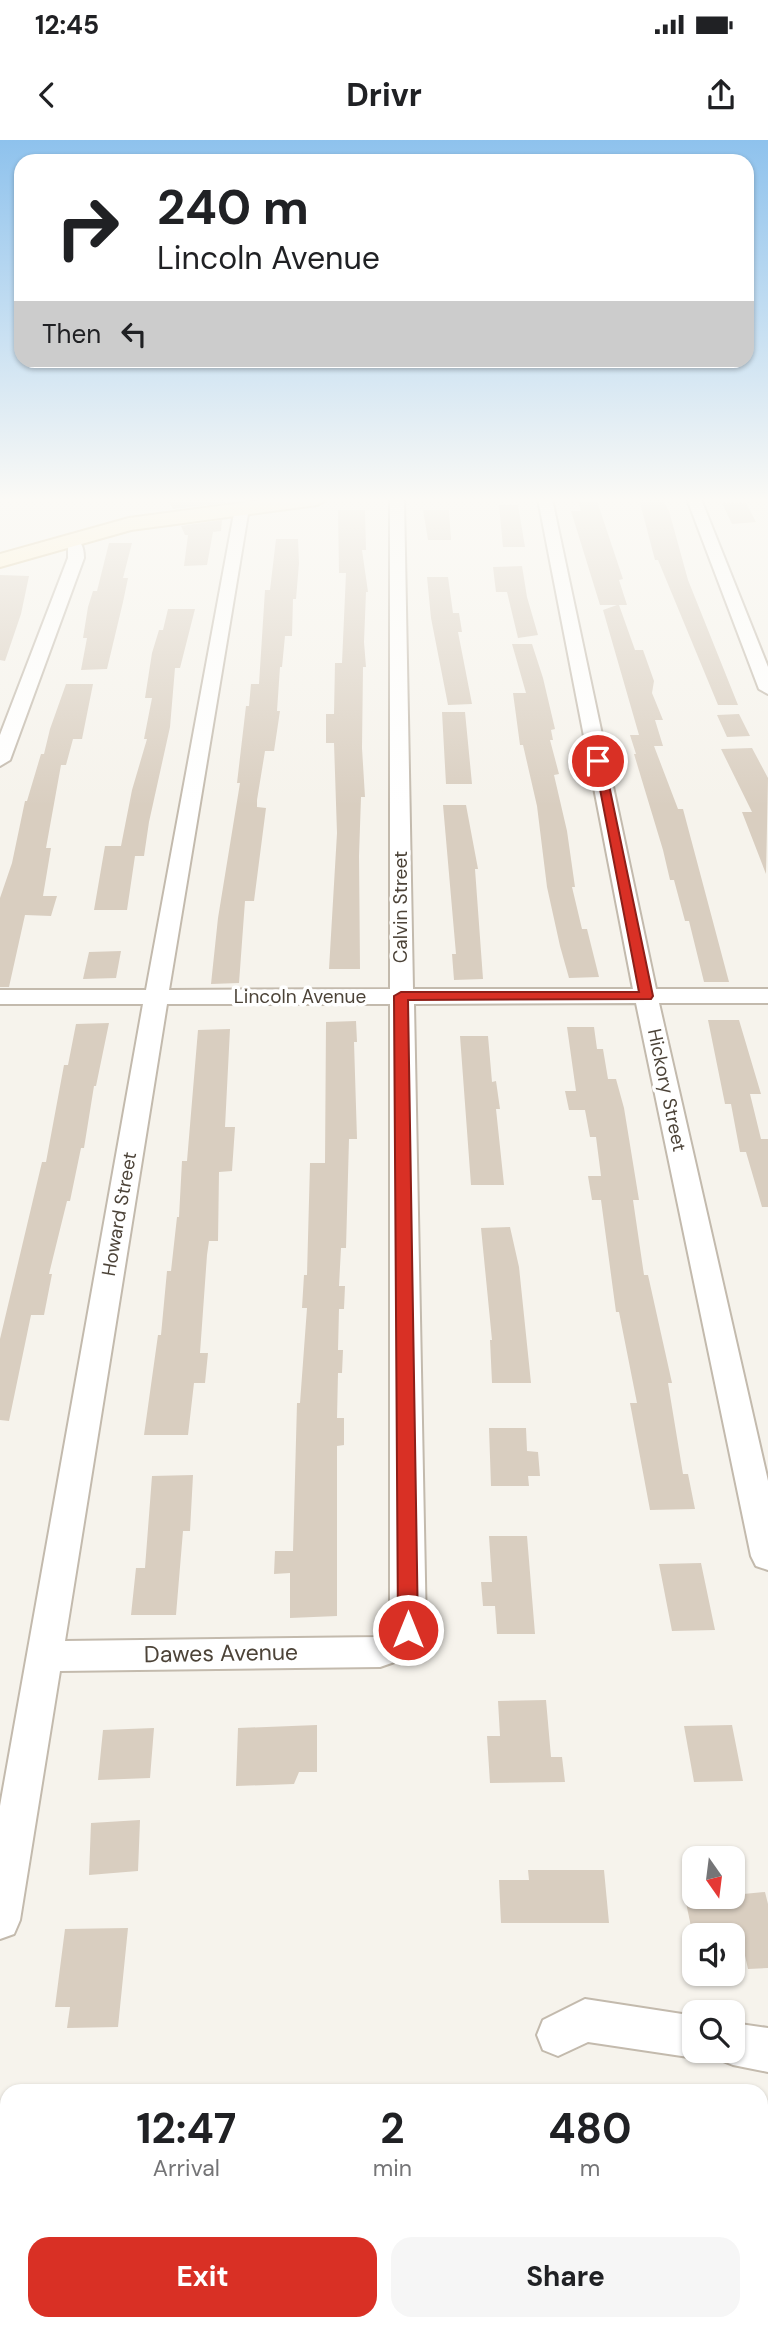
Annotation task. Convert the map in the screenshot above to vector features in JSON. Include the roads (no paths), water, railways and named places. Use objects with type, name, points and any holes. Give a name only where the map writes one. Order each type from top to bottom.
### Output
[{"type":"street","points":[[0,760],[7,723],[58,601]]},
{"type":"street","name":"Howard Street","points":[[0,1920],[226,601]]},
{"type":"street","name":"Calvin Street","points":[[396,1646],[408,1630],[398,601]]},
{"type":"street","name":"Hickory Street","points":[[566,601],[646,996],[768,1556]]},
{"type":"street","points":[[734,601],[768,689]]},
{"type":"street","name":"Lincoln Avenue","points":[[0,997],[768,996]]},
{"type":"street","name":"Dawes Avenue","points":[[45,1656],[380,1652],[396,1646]]},
{"type":"street","points":[[558,2035],[584,2020],[682,2035]]},
{"type":"street","points":[[745,2046],[768,2050]]}]
